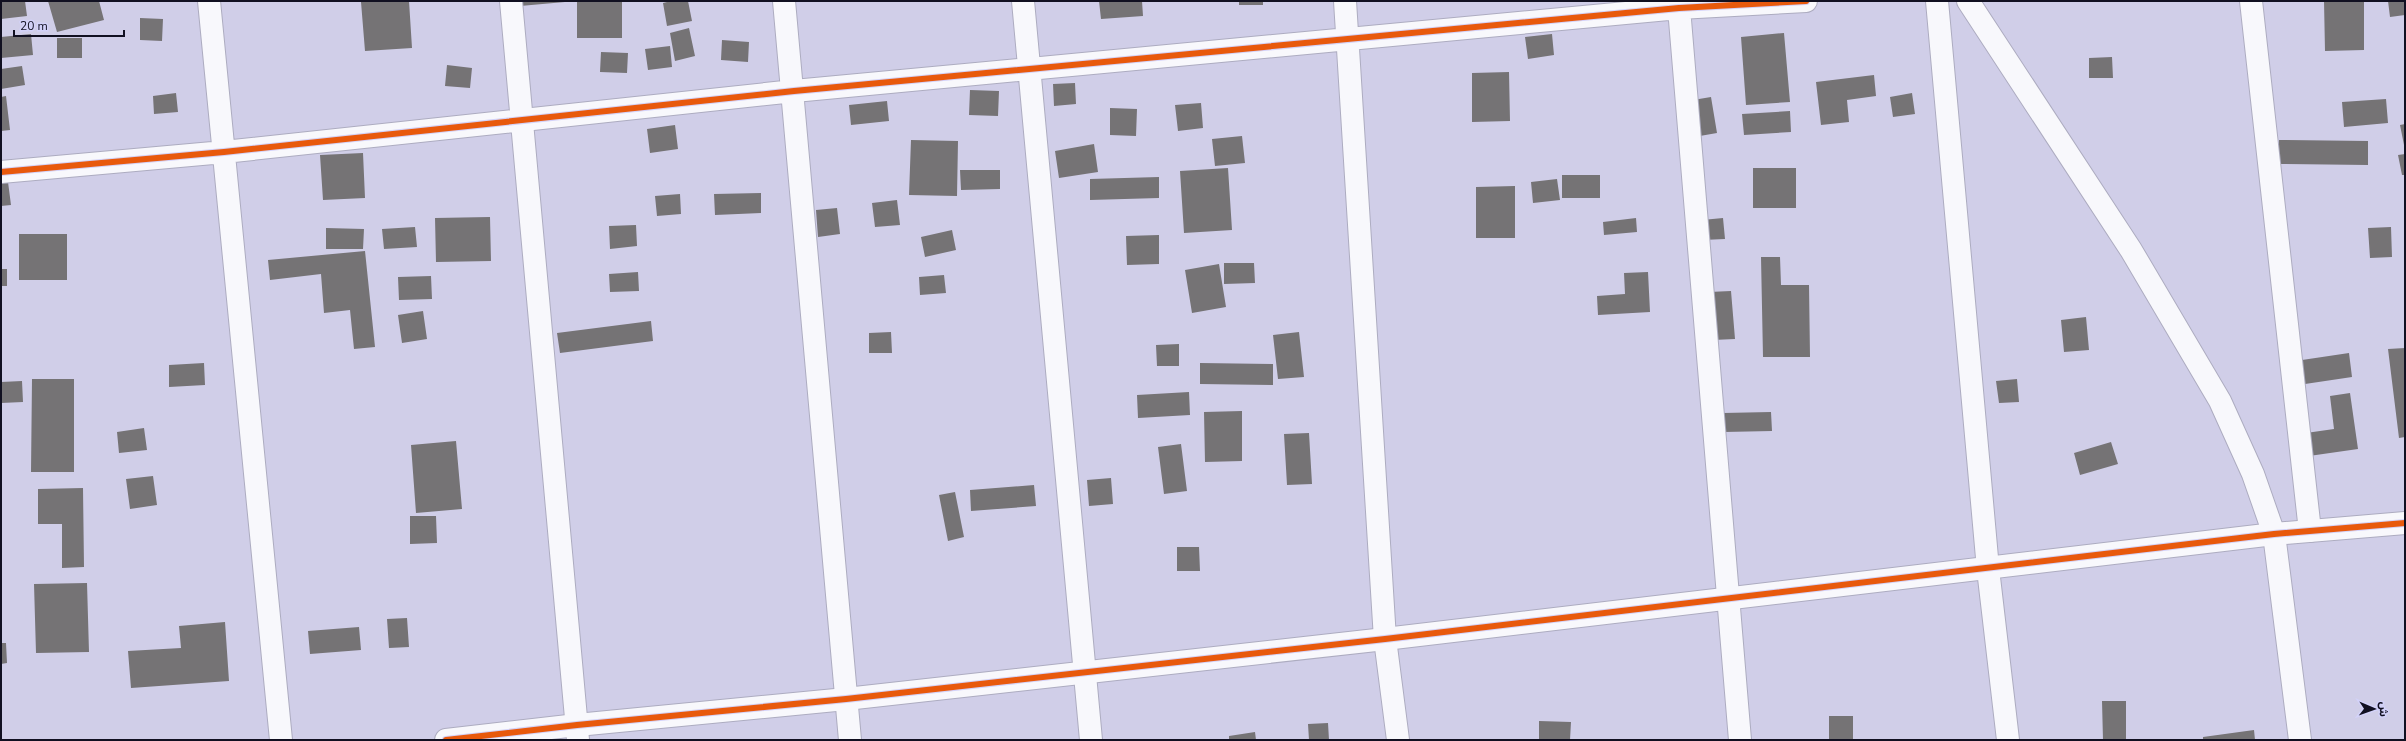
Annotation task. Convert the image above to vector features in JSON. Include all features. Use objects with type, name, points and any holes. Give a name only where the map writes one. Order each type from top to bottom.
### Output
[{"type":"street","points":[[209,1],[281,740]]},
{"type":"street","points":[[511,1],[577,732]]},
{"type":"street","points":[[784,1],[794,91],[850,740]]},
{"type":"street","points":[[1023,1],[1091,740]]},
{"type":"street","points":[[1345,1],[1385,639],[1398,740]]},
{"type":"street","points":[[1,172],[224,152],[794,91],[1679,8],[1806,1]]},
{"type":"street","points":[[1937,1],[1988,570],[2008,740]]},
{"type":"street","points":[[1968,1],[2131,250],[2220,402],[2252,474],[2274,534],[2300,740]]},
{"type":"street","points":[[2251,1],[2310,531]]},
{"type":"street","points":[[1679,8],[1740,740]]},
{"type":"street","points":[[446,740],[577,732],[1085,671],[1385,639],[1728,597],[1988,570],[2274,534],[2405,523]]},
{"type":"building","points":[[1,1],[25,1],[27,16],[1,19]]},
{"type":"building","points":[[48,1],[99,1],[104,20],[57,32]]},
{"type":"building","points":[[409,1],[412,48],[365,51],[361,2]]},
{"type":"building","points":[[520,1],[565,1],[565,2],[520,6]]},
{"type":"building","points":[[577,1],[622,1],[622,38],[577,38]]},
{"type":"building","points":[[671,1],[688,1],[692,21],[667,26],[663,3]]},
{"type":"building","points":[[1099,1],[1142,1],[1143,16],[1101,19]]},
{"type":"building","points":[[1239,1],[1263,1],[1263,5],[1239,5]]},
{"type":"building","points":[[2324,1],[2364,1],[2364,50],[2325,51]]},
{"type":"building","points":[[2388,1],[2405,1],[2405,15],[2390,17]]},
{"type":"building","points":[[140,18],[163,19],[162,41],[140,40]]},
{"type":"building","points":[[689,28],[695,56],[675,61],[670,33]]},
{"type":"building","points":[[1784,33],[1790,102],[1746,105],[1741,37]]},
{"type":"building","points":[[31,34],[33,55],[1,58],[1,37]]},
{"type":"building","points":[[1552,34],[1554,55],[1528,59],[1525,37]]},
{"type":"building","points":[[57,38],[82,38],[82,58],[57,58]]},
{"type":"building","points":[[722,40],[749,42],[748,62],[721,60]]},
{"type":"building","points":[[670,46],[672,67],[648,70],[645,49]]},
{"type":"building","points":[[601,52],[628,53],[627,73],[600,72]]},
{"type":"building","points":[[2112,57],[2113,78],[2089,78],[2089,58]]},
{"type":"building","points":[[447,65],[472,68],[470,88],[445,86]]},
{"type":"building","points":[[22,66],[25,85],[1,89],[1,69]]},
{"type":"building","points":[[1509,72],[1510,121],[1472,122],[1472,73]]},
{"type":"building","points":[[1874,75],[1876,96],[1847,100],[1849,122],[1821,125],[1816,82]]},
{"type":"building","points":[[1075,83],[1076,104],[1054,106],[1053,84]]},
{"type":"building","points":[[970,90],[999,91],[998,116],[969,115]]},
{"type":"building","points":[[176,93],[178,112],[154,114],[153,96]]},
{"type":"building","points":[[1912,93],[1915,114],[1893,117],[1890,97]]},
{"type":"building","points":[[6,96],[10,130],[1,131],[1,97]]},
{"type":"building","points":[[1711,97],[1717,133],[1694,137],[1687,101]]},
{"type":"building","points":[[2386,99],[2388,123],[2344,127],[2342,102]]},
{"type":"building","points":[[887,101],[889,121],[851,125],[849,105]]},
{"type":"building","points":[[1201,103],[1203,128],[1178,131],[1175,105]]},
{"type":"building","points":[[1110,108],[1137,109],[1136,136],[1110,135]]},
{"type":"building","points":[[1790,111],[1791,132],[1744,135],[1742,114]]},
{"type":"building","points":[[2405,124],[2405,145],[2404,145],[2400,125]]},
{"type":"building","points":[[675,125],[678,149],[650,153],[647,129]]},
{"type":"building","points":[[1242,136],[1245,163],[1215,166],[1212,139]]},
{"type":"building","points":[[911,140],[958,141],[957,196],[909,195]]},
{"type":"building","points":[[2279,140],[2368,141],[2368,165],[2279,164]]},
{"type":"building","points":[[1094,144],[1098,172],[1059,178],[1055,151]]},
{"type":"building","points":[[363,153],[365,198],[323,200],[320,155]]},
{"type":"building","points":[[2405,154],[2405,175],[2402,175],[2398,155]]},
{"type":"building","points":[[1228,168],[1232,230],[1184,233],[1180,171]]},
{"type":"building","points":[[1753,168],[1796,168],[1796,208],[1753,208]]},
{"type":"building","points":[[960,170],[1000,170],[1000,189],[961,190]]},
{"type":"building","points":[[1562,175],[1600,175],[1600,198],[1562,198]]},
{"type":"building","points":[[1159,177],[1159,198],[1090,200],[1090,179]]},
{"type":"building","points":[[1557,179],[1560,200],[1533,203],[1531,182]]},
{"type":"building","points":[[8,182],[11,205],[1,206],[1,183]]},
{"type":"building","points":[[1515,186],[1515,238],[1476,238],[1476,187]]},
{"type":"building","points":[[761,193],[761,213],[715,215],[714,194]]},
{"type":"building","points":[[680,194],[681,214],[657,216],[655,196]]},
{"type":"building","points":[[897,200],[900,225],[875,227],[872,203]]},
{"type":"building","points":[[837,208],[840,234],[818,237],[816,210]]},
{"type":"building","points":[[490,217],[491,261],[436,262],[435,218]]},
{"type":"building","points":[[1636,218],[1637,232],[1604,235],[1603,222]]},
{"type":"building","points":[[1723,218],[1725,239],[1703,240],[1702,220]]},
{"type":"building","points":[[636,225],[637,246],[610,249],[609,226]]},
{"type":"building","points":[[415,227],[417,247],[384,249],[382,229]]},
{"type":"building","points":[[2391,227],[2392,257],[2370,258],[2368,228]]},
{"type":"building","points":[[326,228],[364,229],[363,249],[326,249]]},
{"type":"building","points":[[952,230],[956,250],[925,257],[921,237]]},
{"type":"building","points":[[19,234],[67,234],[67,280],[19,280]]},
{"type":"building","points":[[1159,235],[1159,264],[1127,265],[1126,236]]},
{"type":"building","points":[[365,251],[375,347],[354,349],[350,310],[324,313],[321,274],[270,280],[268,260]]},
{"type":"building","points":[[1761,257],[1780,257],[1781,285],[1809,285],[1810,357],[1763,357]]},
{"type":"building","points":[[1224,263],[1254,263],[1255,283],[1224,284]]},
{"type":"building","points":[[1219,264],[1226,307],[1192,313],[1185,270]]},
{"type":"building","points":[[1,269],[7,269],[7,286],[1,286]]},
{"type":"building","points":[[638,272],[639,291],[610,292],[609,274]]},
{"type":"building","points":[[1648,272],[1650,312],[1598,315],[1597,296],[1625,294],[1624,273]]},
{"type":"building","points":[[944,275],[946,293],[920,295],[919,277]]},
{"type":"building","points":[[431,276],[432,299],[399,300],[398,277]]},
{"type":"building","points":[[1731,291],[1735,339],[1713,340],[1709,292]]},
{"type":"building","points":[[423,311],[427,339],[402,343],[398,315]]},
{"type":"building","points":[[2086,317],[2089,350],[2064,352],[2061,320]]},
{"type":"building","points":[[651,321],[653,341],[560,353],[557,333]]},
{"type":"building","points":[[891,332],[892,353],[869,353],[869,333]]},
{"type":"building","points":[[1299,332],[1304,377],[1278,379],[1273,335]]},
{"type":"building","points":[[1179,344],[1179,366],[1157,366],[1156,345]]},
{"type":"building","points":[[2405,348],[2405,437],[2399,438],[2388,349]]},
{"type":"building","points":[[2349,353],[2352,377],[2305,384],[2302,360]]},
{"type":"building","points":[[204,363],[205,385],[169,387],[169,365]]},
{"type":"building","points":[[1200,363],[1273,364],[1273,385],[1200,384]]},
{"type":"building","points":[[32,379],[74,379],[74,472],[31,472]]},
{"type":"building","points":[[2017,379],[2019,402],[1999,403],[1996,381]]},
{"type":"building","points":[[22,381],[23,402],[1,403],[1,382]]},
{"type":"building","points":[[1189,392],[1190,415],[1138,418],[1137,395]]},
{"type":"building","points":[[2350,393],[2358,449],[2309,456],[2306,433],[2334,429],[2330,396]]},
{"type":"building","points":[[1242,411],[1242,461],[1205,462],[1204,412]]},
{"type":"building","points":[[1771,412],[1772,431],[1724,432],[1723,413]]},
{"type":"building","points":[[144,428],[147,450],[119,453],[117,432]]},
{"type":"building","points":[[1309,433],[1312,484],[1287,485],[1284,434]]},
{"type":"building","points":[[456,441],[462,509],[416,513],[411,445]]},
{"type":"building","points":[[2111,442],[2118,464],[2080,475],[2074,453]]},
{"type":"building","points":[[1181,444],[1187,491],[1164,494],[1158,447]]},
{"type":"building","points":[[153,476],[157,505],[130,509],[126,479]]},
{"type":"building","points":[[1111,478],[1113,504],[1089,506],[1087,480]]},
{"type":"building","points":[[1034,485],[1036,506],[971,511],[970,490]]},
{"type":"building","points":[[83,488],[84,567],[62,568],[62,524],[38,524],[38,489]]},
{"type":"building","points":[[955,492],[964,537],[948,541],[939,495]]},
{"type":"building","points":[[410,516],[436,516],[437,543],[410,544]]},
{"type":"building","points":[[1177,547],[1199,547],[1200,571],[1177,571]]},
{"type":"building","points":[[87,583],[89,652],[36,653],[34,584]]},
{"type":"building","points":[[407,618],[409,647],[389,648],[387,619]]},
{"type":"building","points":[[225,622],[229,681],[131,688],[128,651],[181,648],[179,626]]},
{"type":"building","points":[[359,627],[361,650],[310,654],[308,631]]},
{"type":"building","points":[[1,643],[6,643],[7,663],[1,664]]},
{"type":"building","points":[[2102,701],[2126,701],[2126,740],[2103,740]]},
{"type":"building","points":[[1829,716],[1853,716],[1853,740],[1829,740]]},
{"type":"building","points":[[1539,721],[1571,722],[1570,740],[1539,740]]},
{"type":"building","points":[[1328,723],[1329,740],[1309,740],[1308,724]]},
{"type":"building","points":[[2254,730],[2255,740],[2203,740],[2203,737]]},
{"type":"building","points":[[1255,732],[1256,740],[1229,740],[1229,736]]},
{"type":"cycle path","points":[[1,172],[224,152],[794,91],[1679,8],[1806,1]]},
{"type":"cycle path","points":[[446,740],[577,725],[846,699],[1385,639],[2274,534],[2405,523]]}]
